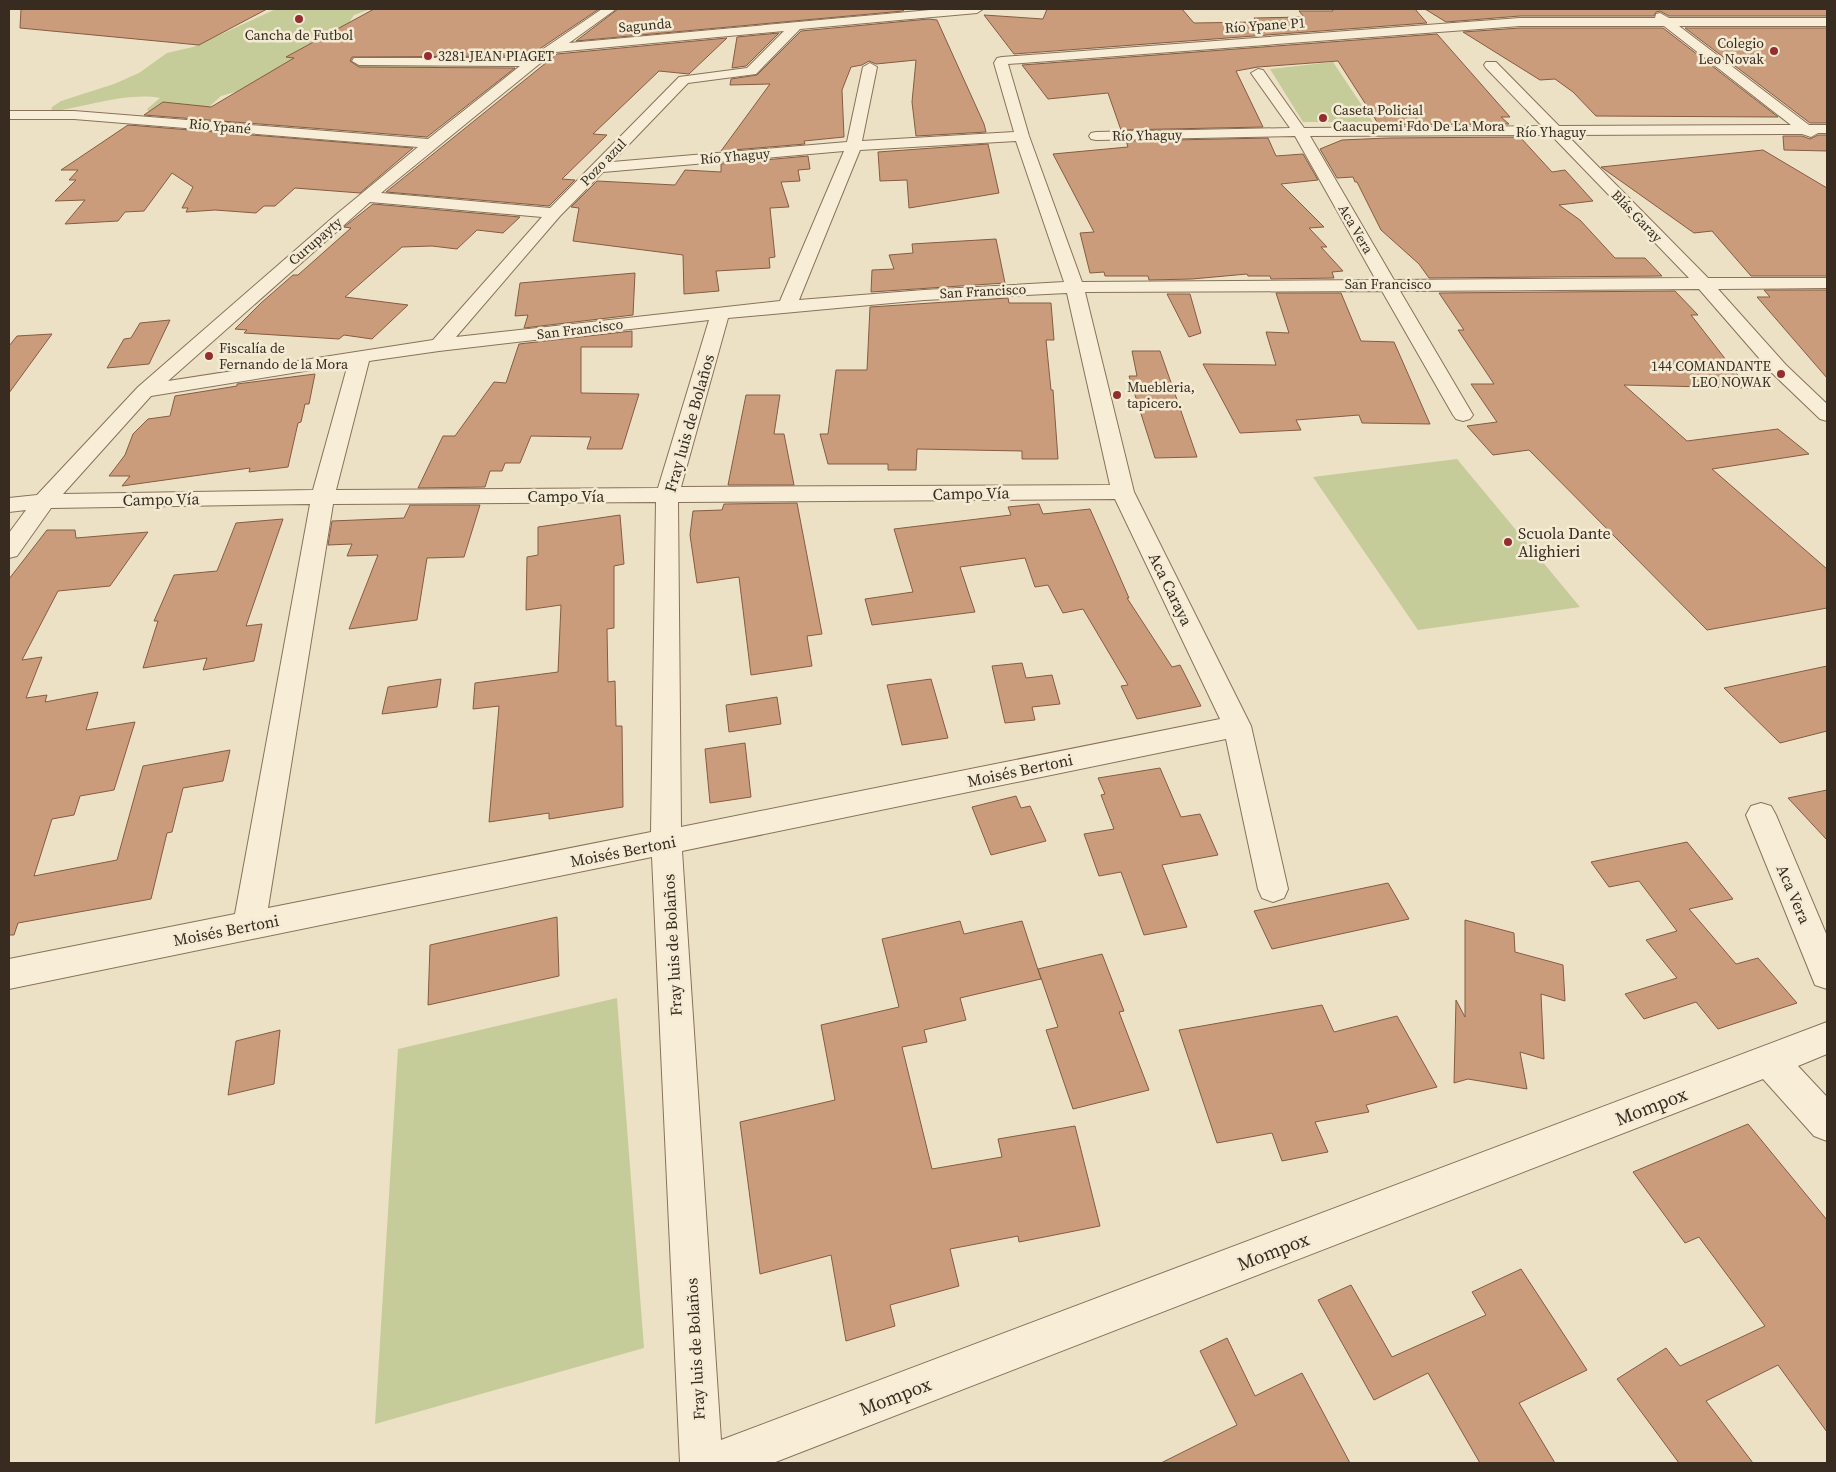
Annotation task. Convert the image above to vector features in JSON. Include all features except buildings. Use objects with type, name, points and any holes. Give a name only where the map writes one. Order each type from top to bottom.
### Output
[{"type":"street","name":"Curupayty","points":[[9,550],[44,501],[145,391],[366,197],[533,62],[610,9]]},
{"type":"street","name":"Sagunda","points":[[554,48],[977,9]]},
{"type":"street","points":[[1649,9],[1827,145]]},
{"type":"street","name":"Río Ypane P1","points":[[1006,59],[1520,22],[1827,22]]},
{"type":"street","name":"Pozo azul","points":[[439,345],[554,214],[684,80],[751,71],[795,27]]},
{"type":"street","name":"Aca Caraya","points":[[1006,59],[1000,63],[1022,136],[1075,287],[1123,492],[1237,726],[1273,889]]},
{"type":"street","points":[[359,61],[533,62]]},
{"type":"street","name":"Blás Garay","points":[[1491,66],[1702,282],[1779,370],[1827,414]]},
{"type":"street","points":[[787,306],[854,146],[870,67]]},
{"type":"street","name":"Aca Vera","points":[[1258,73],[1300,132],[1463,415]]},
{"type":"street","name":"Rio Ypané","points":[[9,115],[74,115],[431,144]]},
{"type":"street","name":"Río Yhaguy","points":[[1096,136],[1300,132],[1827,129]]},
{"type":"street","name":"Río Yhaguy","points":[[597,168],[854,146],[1022,136]]},
{"type":"street","points":[[366,197],[554,214]]},
{"type":"street","name":"San Francisco","points":[[145,391],[439,345],[787,306],[924,294],[1075,287],[1702,282],[1827,283]]},
{"type":"street","name":"Fray luis de Bolaños","points":[[702,1463],[666,842],[667,496],[720,314]]},
{"type":"street","points":[[249,926],[323,496],[360,356]]},
{"type":"street","name":"Campo Vía","points":[[9,505],[44,501],[323,496],[667,496],[1123,492]]},
{"type":"street","name":"Moisés Bertoni","points":[[9,974],[1237,726]]},
{"type":"street","name":"Aca Vera","points":[[1761,815],[1827,974]]},
{"type":"street","name":"Mompox","points":[[718,1463],[1827,1038]]},
{"type":"street","points":[[1769,1060],[1827,1124]]},
{"type":"green space","points":[[276,9],[371,9],[354,15],[345,29],[313,42],[289,57],[312,63],[408,12],[419,9],[531,9],[537,11],[406,53],[402,58],[405,62],[445,64],[420,72],[407,71],[406,67],[392,68],[240,102],[235,92],[221,96],[210,106],[195,110],[194,105],[183,110],[150,114],[147,109],[160,98],[134,97],[120,98],[51,112],[52,107],[61,101],[114,84],[139,73],[167,53],[193,47]]},
{"type":"green space","points":[[1333,62],[1373,122],[1303,122],[1270,69]]},
{"type":"green space","points":[[1457,459],[1580,607],[1418,630],[1313,477]]},
{"type":"green space","points":[[617,998],[644,1348],[375,1424],[398,1049]]},
{"type":"place","name":"Cancha de Futbol","points":[[299,19]]},
{"type":"place","name":"Colegio Leo Novak","points":[[1774,51]]},
{"type":"place","name":"3281 JEAN PIAGET","points":[[428,56]]},
{"type":"place","name":"Caseta Policial Caacupemi Fdo De La Mora","points":[[1323,118]]},
{"type":"place","name":"Fiscalía de Fernando de la Mora","points":[[209,356]]},
{"type":"place","name":"144 COMANDANTE LEO NOWAK","points":[[1781,374]]},
{"type":"place","name":"Muebleria, tapicero.","points":[[1117,395]]},
{"type":"place","name":"Scuola Dante Alighieri","points":[[1508,542]]}]
